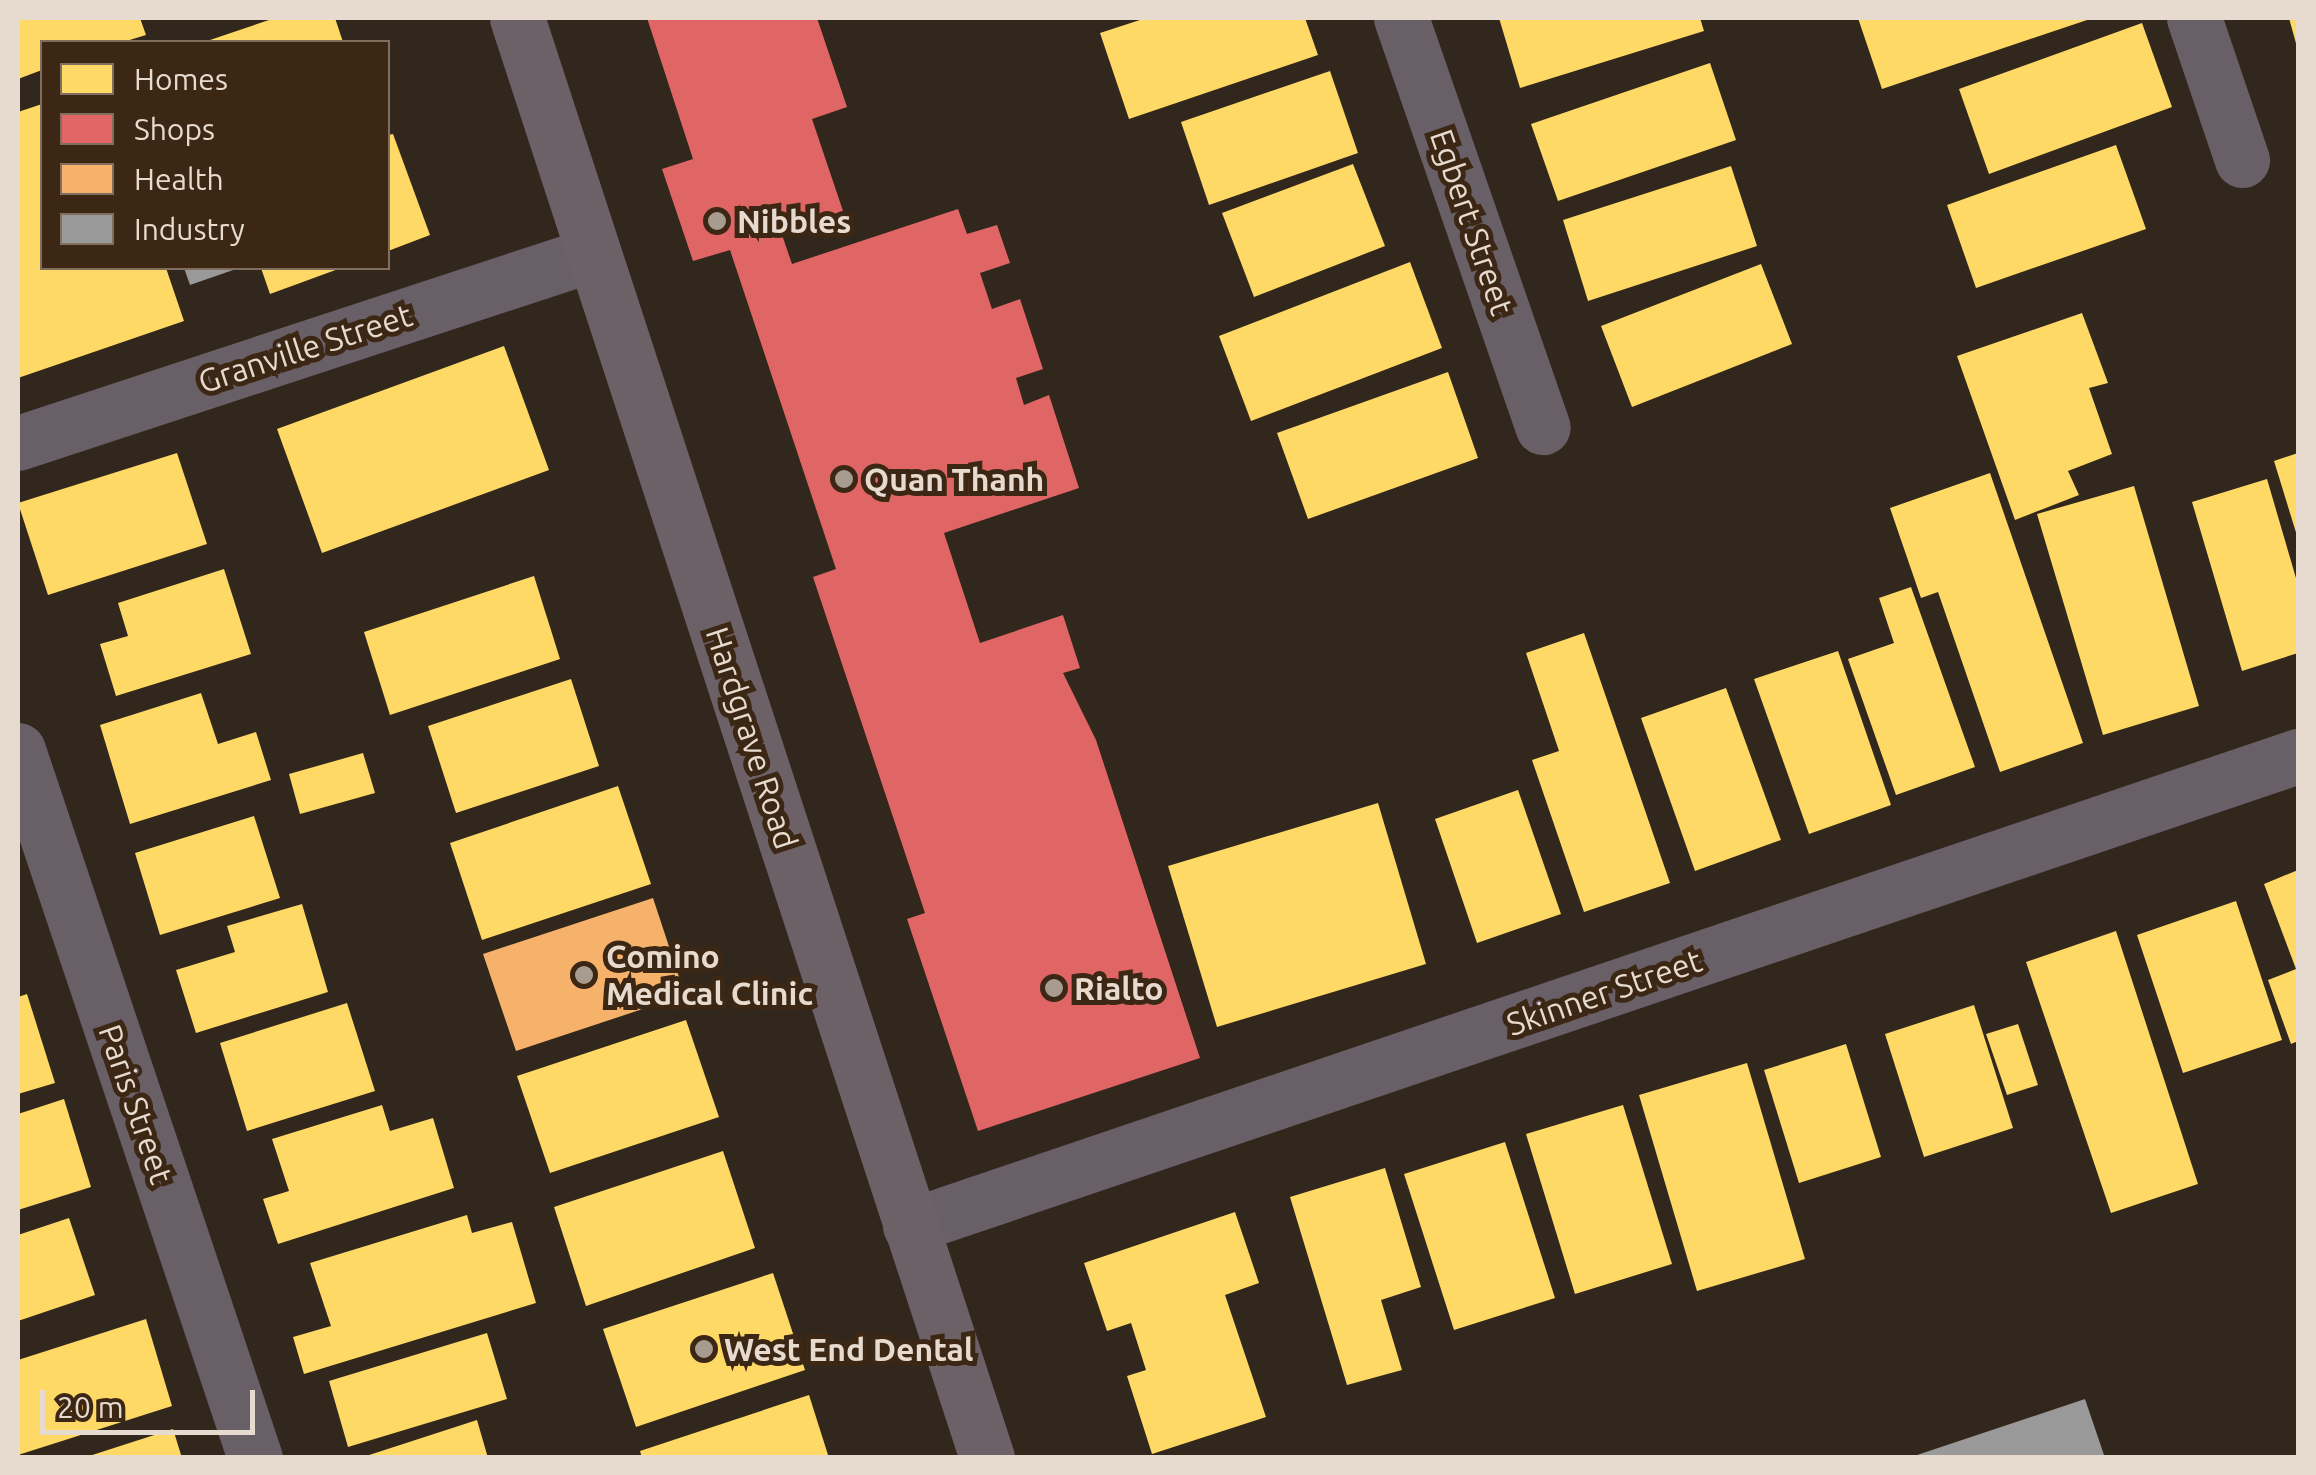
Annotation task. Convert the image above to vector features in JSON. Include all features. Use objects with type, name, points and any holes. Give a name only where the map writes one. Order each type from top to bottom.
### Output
[{"type":"street","name":"Hardgrave Road","points":[[517,18],[988,1458]]},
{"type":"street","name":"Egbert Street","points":[[1401,18],[1543,427]]},
{"type":"street","points":[[2194,18],[2242,160]]},
{"type":"street","name":"Granville Street","points":[[18,443],[594,254]]},
{"type":"street","name":"Paris Street","points":[[18,750],[255,1458]]},
{"type":"street","name":"Skinner Street","points":[[910,1226],[2298,756]]},
{"type":"building: Homes","points":[[18,18],[140,18],[146,35],[130,40],[40,40],[40,71],[18,79]]},
{"type":"building: Homes","points":[[275,18],[335,18],[342,40],[210,40]]},
{"type":"building: Homes","points":[[1146,18],[1305,18],[1318,55],[1129,119],[1100,33]]},
{"type":"building: Homes","points":[[1499,18],[1700,18],[1704,31],[1520,88]]},
{"type":"building: Homes","points":[[1858,18],[2093,18],[1882,89]]},
{"type":"building: Homes","points":[[2289,18],[2298,18],[2297,47]]},
{"type":"building: Homes","points":[[2142,23],[2172,107],[1989,174],[1959,89]]},
{"type":"building: Homes","points":[[1710,63],[1736,140],[1558,201],[1531,124]]},
{"type":"building: Homes","points":[[1330,71],[1358,153],[1209,205],[1181,122]]},
{"type":"building: Homes","points":[[40,105],[40,270],[167,270],[184,321],[18,378],[18,112]]},
{"type":"building: Homes","points":[[393,134],[430,235],[390,250]]},
{"type":"building: Homes","points":[[2116,145],[2146,229],[1976,288],[1947,205]]},
{"type":"building: Homes","points":[[1353,164],[1385,246],[1254,297],[1222,213]]},
{"type":"building: Homes","points":[[1731,166],[1757,246],[1588,301],[1563,220]]},
{"type":"building: Homes","points":[[1410,262],[1442,348],[1251,421],[1219,336]]},
{"type":"building: Homes","points":[[1761,264],[1792,344],[1632,407],[1601,326]]},
{"type":"building: Homes","points":[[262,270],[336,270],[270,294]]},
{"type":"building: Homes","points":[[2082,313],[2108,383],[2089,388],[2112,454],[2068,471],[2079,495],[2015,520],[1957,356]]},
{"type":"building: Homes","points":[[504,346],[549,470],[322,553],[277,429]]},
{"type":"building: Homes","points":[[1448,372],[1478,458],[1308,519],[1277,433]]},
{"type":"building: Homes","points":[[177,453],[207,544],[48,595],[18,503]]},
{"type":"building: Homes","points":[[2298,453],[2298,539],[2274,461]]},
{"type":"building: Homes","points":[[1990,473],[2083,743],[2000,772],[1938,592],[1921,598],[1890,508]]},
{"type":"building: Homes","points":[[2267,479],[2298,585],[2298,653],[2242,671],[2192,502]]},
{"type":"building: Homes","points":[[2134,486],[2199,706],[2103,735],[2037,514]]},
{"type":"building: Homes","points":[[224,569],[251,654],[116,696],[100,644],[128,636],[118,603]]},
{"type":"building: Homes","points":[[534,576],[560,659],[390,715],[364,632]]},
{"type":"building: Homes","points":[[1911,587],[1975,767],[1896,795],[1848,659],[1894,643],[1879,598]]},
{"type":"building: Homes","points":[[1584,633],[1670,883],[1584,912],[1532,760],[1559,751],[1526,653]]},
{"type":"building: Homes","points":[[1838,651],[1891,805],[1809,834],[1754,679]]},
{"type":"building: Homes","points":[[571,679],[599,766],[456,813],[428,726]]},
{"type":"building: Homes","points":[[1726,688],[1781,840],[1695,871],[1641,718]]},
{"type":"building: Homes","points":[[201,693],[218,744],[256,732],[271,780],[130,824],[100,725]]},
{"type":"building: Homes","points":[[363,753],[375,793],[300,814],[289,774]]},
{"type":"building: Homes","points":[[618,786],[651,884],[482,940],[450,843]]},
{"type":"building: Homes","points":[[1518,790],[1561,914],[1477,943],[1435,819]]},
{"type":"building: Homes","points":[[1378,803],[1426,964],[1217,1027],[1168,866]]},
{"type":"building: Homes","points":[[254,816],[280,898],[160,935],[135,853]]},
{"type":"building: Homes","points":[[2298,870],[2298,1041],[2291,1044],[2268,980],[2296,969],[2264,884]]},
{"type":"building: Homes","points":[[2236,901],[2282,1040],[2183,1073],[2137,935]]},
{"type":"building: Homes","points":[[302,904],[328,992],[196,1033],[176,970],[235,952],[227,926]]},
{"type":"building: Homes","points":[[2116,931],[2198,1184],[2111,1213],[2026,962]]},
{"type":"building: Homes","points":[[27,994],[55,1083],[18,1094],[18,997]]},
{"type":"building: Homes","points":[[347,1003],[375,1091],[247,1131],[220,1043]]},
{"type":"building: Homes","points":[[1974,1005],[2013,1128],[1924,1157],[1885,1034]]},
{"type":"building: Homes","points":[[686,1020],[719,1117],[550,1173],[517,1076]]},
{"type":"building: Homes","points":[[2018,1024],[2038,1085],[2007,1095],[1986,1034]]},
{"type":"building: Homes","points":[[1846,1044],[1881,1157],[1799,1183],[1764,1070]]},
{"type":"building: Homes","points":[[1747,1063],[1805,1259],[1697,1291],[1639,1095]]},
{"type":"building: Homes","points":[[64,1099],[91,1187],[18,1210],[18,1114]]},
{"type":"building: Homes","points":[[382,1105],[390,1131],[433,1118],[454,1188],[278,1244],[263,1199],[289,1191],[272,1139]]},
{"type":"building: Homes","points":[[1623,1105],[1672,1264],[1575,1294],[1526,1134]]},
{"type":"building: Homes","points":[[1505,1142],[1555,1298],[1454,1330],[1404,1174]]},
{"type":"building: Homes","points":[[723,1151],[755,1248],[586,1306],[554,1207]]},
{"type":"building: Homes","points":[[1385,1168],[1421,1287],[1381,1300],[1402,1370],[1347,1385],[1290,1197]]},
{"type":"building: Homes","points":[[1235,1212],[1259,1283],[1225,1295],[1266,1417],[1152,1454],[1127,1376],[1146,1370],[1131,1323],[1107,1331],[1084,1263]]},
{"type":"building: Homes","points":[[467,1215],[472,1233],[512,1222],[536,1303],[304,1374],[293,1337],[331,1326],[310,1263]]},
{"type":"building: Homes","points":[[69,1218],[95,1295],[18,1321],[18,1235]]},
{"type":"building: Homes","name":"West End Dental","points":[[773,1273],[805,1370],[636,1427],[603,1329]]},
{"type":"building: Homes","points":[[146,1319],[172,1406],[18,1455],[18,1360]]},
{"type":"building: Homes","points":[[487,1333],[507,1399],[348,1447],[329,1381]]},
{"type":"building: Homes","points":[[809,1395],[829,1458],[642,1458],[640,1451]]},
{"type":"building: Homes","points":[[477,1420],[488,1458],[363,1458],[363,1457]]},
{"type":"building: Homes","points":[[173,1429],[182,1458],[86,1458],[86,1457]]},
{"type":"building: Shops","points":[[647,18],[817,18],[847,107],[812,119],[843,211],[781,232],[792,264],[958,209],[967,234],[997,225],[1010,263],[980,273],[992,309],[1020,299],[1043,369],[1016,378],[1024,405],[1049,395],[1079,488],[944,533],[980,643],[1063,615],[1080,668],[1063,673],[1096,740],[1200,1058],[978,1131],[907,919],[925,913],[813,577],[836,569],[730,250],[693,261],[662,169],[693,159]]},
{"type":"building: Health","name":"Comino Medical Clinic","points":[[653,898],[685,995],[516,1051],[483,954]]},
{"type":"building: Industry","points":[[185,270],[233,270],[190,285]]},
{"type":"building: Industry","points":[[2085,1399],[2105,1458],[1911,1457]]},
{"type":"place","name":"Nibbles","points":[[717,221]]},
{"type":"place","name":"Quan Thanh","points":[[844,479]]},
{"type":"place","name":"Comino Medical Clinic","points":[[584,975]]},
{"type":"place","name":"Rialto","points":[[1054,988]]},
{"type":"place","name":"West End Dental","points":[[704,1349]]}]
